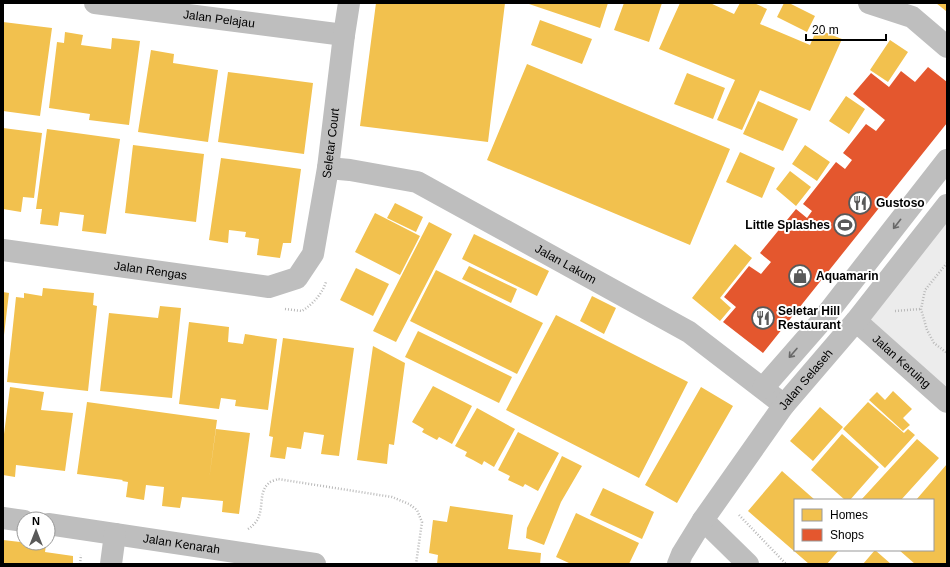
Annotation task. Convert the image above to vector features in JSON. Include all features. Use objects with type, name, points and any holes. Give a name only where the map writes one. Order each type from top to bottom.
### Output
[{"type":"street","name":"Jalan Pelajau","points":[[95,3],[344,35]]},
{"type":"street","name":"Seletar Court","points":[[297,278],[313,254],[328,168],[349,3]]},
{"type":"street","points":[[869,3],[912,17],[947,46]]},
{"type":"street","points":[[763,388],[819,324],[947,160]]},
{"type":"street","name":"Jalan Lakum","points":[[328,168],[350,170],[417,182],[689,332],[784,405]]},
{"type":"street","name":"Jalan Selaseh","points":[[678,564],[682,554],[703,520],[784,405],[856,321],[947,205]]},
{"type":"street","name":"Jalan Rengas","points":[[3,250],[268,287],[297,278]]},
{"type":"street","name":"Jalan Keruing","points":[[856,321],[947,402]]},
{"type":"street","points":[[3,518],[16,520]]},
{"type":"street","points":[[703,520],[748,564]]},
{"type":"street","name":"Jalan Kenarah","points":[[56,525],[315,564]]},
{"type":"street","points":[[111,564],[115,534]]},
{"type":"path","points":[[947,263],[925,290],[921,309],[927,330],[934,343],[947,353]]},
{"type":"path","points":[[279,308],[302,312],[312,305],[327,280]]},
{"type":"path","points":[[894,311],[921,309]]},
{"type":"path","points":[[242,532],[259,520],[264,492],[269,482],[278,479],[392,496],[409,504],[417,510],[422,522],[416,564]]},
{"type":"path","points":[[739,515],[786,564]]},
{"type":"shaded area","points":[[947,216],[947,394],[865,321]]},
{"type":"building: Homes","points":[[376,3],[505,3],[488,142],[360,126]]},
{"type":"building: Homes","points":[[526,3],[608,3],[600,28]]},
{"type":"building: Homes","points":[[624,3],[662,3],[649,42],[614,30]]},
{"type":"building: Homes","points":[[680,3],[710,3],[734,14],[740,3],[754,3],[767,9],[760,24],[810,45],[817,29],[842,39],[810,111],[760,90],[742,130],[717,120],[735,80],[659,49]]},
{"type":"building: Homes","points":[[784,3],[789,3],[815,16],[807,32],[777,17]]},
{"type":"building: Homes","points":[[936,3],[947,3],[947,10],[946,11]]},
{"type":"building: Homes","points":[[540,20],[592,39],[582,64],[531,45]]},
{"type":"building: Homes","points":[[3,22],[52,28],[40,116],[3,111]]},
{"type":"building: Homes","points":[[65,32],[83,35],[81,45],[111,49],[112,38],[140,41],[129,125],[89,120],[90,114],[49,108],[57,42],[64,43]]},
{"type":"building: Homes","points":[[890,40],[908,52],[888,82],[870,70]]},
{"type":"building: Homes","points":[[151,50],[174,54],[173,63],[218,70],[208,142],[138,132]]},
{"type":"building: Homes","points":[[527,64],[730,149],[690,245],[487,160]]},
{"type":"building: Homes","points":[[228,72],[313,83],[304,154],[218,142]]},
{"type":"building: Homes","points":[[687,73],[725,88],[713,119],[674,104]]},
{"type":"building: Homes","points":[[846,96],[865,109],[849,134],[829,121]]},
{"type":"building: Homes","points":[[758,101],[798,119],[783,151],[743,134]]},
{"type":"building: Homes","points":[[3,128],[42,133],[34,198],[23,197],[21,212],[3,209]]},
{"type":"building: Homes","points":[[47,129],[120,139],[106,234],[82,231],[84,215],[60,212],[58,226],[40,224],[42,209],[36,209]]},
{"type":"building: Homes","points":[[133,145],[204,154],[196,222],[125,213]]},
{"type":"building: Homes","points":[[805,145],[830,162],[817,181],[792,164]]},
{"type":"building: Homes","points":[[740,152],[775,168],[762,198],[726,182]]},
{"type":"building: Homes","points":[[221,158],[301,169],[291,243],[283,243],[280,258],[257,255],[259,239],[245,237],[246,232],[229,230],[228,243],[209,240]]},
{"type":"building: Homes","points":[[790,171],[811,187],[796,206],[776,189]]},
{"type":"building: Homes","points":[[395,203],[423,217],[416,232],[387,218]]},
{"type":"building: Homes","points":[[375,213],[420,236],[400,275],[355,252]]},
{"type":"building: Homes","points":[[429,222],[452,234],[396,342],[373,331]]},
{"type":"building: Homes","points":[[474,234],[549,271],[537,296],[462,259]]},
{"type":"building: Homes","points":[[735,244],[752,258],[720,298],[731,308],[720,321],[692,298]]},
{"type":"building: Homes","points":[[469,266],[517,289],[511,303],[462,279]]},
{"type":"building: Homes","points":[[356,268],[389,284],[373,316],[340,300]]},
{"type":"building: Homes","points":[[436,270],[543,323],[517,374],[410,321]]},
{"type":"building: Homes","points":[[43,288],[94,293],[93,305],[97,306],[88,391],[7,382],[16,297],[24,298],[24,293],[42,296]]},
{"type":"building: Homes","points":[[3,292],[9,293],[4,335],[3,335]]},
{"type":"building: Homes","points":[[592,296],[616,308],[604,334],[580,321]]},
{"type":"building: Homes","points":[[160,306],[181,308],[172,398],[100,391],[109,313],[158,318]]},
{"type":"building: Homes","points":[[556,315],[688,382],[639,478],[506,410]]},
{"type":"building: Homes","points":[[189,322],[229,327],[228,342],[243,344],[245,334],[277,339],[268,410],[235,406],[236,400],[221,398],[219,409],[179,404]]},
{"type":"building: Homes","points":[[418,331],[512,377],[499,403],[405,357]]},
{"type":"building: Homes","points":[[283,338],[354,348],[339,456],[321,454],[324,435],[304,432],[301,449],[287,447],[285,459],[270,457],[273,437],[269,436]]},
{"type":"building: Homes","points":[[373,346],[405,363],[394,445],[389,444],[387,464],[357,460]]},
{"type":"building: Homes","points":[[433,386],[472,406],[452,444],[439,437],[437,440],[422,432],[424,429],[412,422]]},
{"type":"building: Homes","points":[[10,387],[44,392],[41,410],[73,413],[65,471],[16,465],[15,477],[3,475],[3,442]]},
{"type":"building: Homes","points":[[701,387],[733,406],[677,503],[645,485]]},
{"type":"building: Homes","points":[[893,391],[912,409],[903,418],[910,425],[903,431],[869,400],[877,392],[885,400]]},
{"type":"building: Homes","points":[[87,402],[217,420],[209,480],[216,429],[250,433],[239,514],[222,512],[223,501],[182,497],[180,508],[162,506],[164,487],[146,485],[144,500],[126,497],[128,482],[122,481],[123,480],[77,474]]},
{"type":"building: Homes","points":[[868,402],[904,433],[908,429],[915,435],[885,468],[843,429]]},
{"type":"building: Homes","points":[[820,407],[843,427],[813,461],[790,441]]},
{"type":"building: Homes","points":[[477,408],[515,429],[494,467],[484,461],[482,465],[465,456],[467,452],[455,446]]},
{"type":"building: Homes","points":[[518,432],[559,453],[538,491],[525,484],[523,487],[508,480],[510,476],[498,470]]},
{"type":"building: Homes","points":[[842,434],[879,467],[851,499],[844,499],[811,470]]},
{"type":"building: Homes","points":[[917,439],[939,458],[902,499],[862,499]]},
{"type":"building: Homes","points":[[562,456],[582,466],[561,502],[544,545],[526,538],[527,528]]},
{"type":"building: Homes","points":[[947,464],[947,564],[915,564],[900,551],[934,551],[934,499],[917,499]]},
{"type":"building: Homes","points":[[782,471],[814,499],[794,499],[794,551],[748,511]]},
{"type":"building: Homes","points":[[603,488],[654,512],[642,539],[590,515]]},
{"type":"building: Homes","points":[[450,506],[513,515],[508,549],[541,553],[540,564],[437,564],[438,555],[429,553],[433,520],[447,522]]},
{"type":"building: Homes","points":[[576,513],[639,543],[629,564],[571,564],[556,557]]},
{"type":"building: Homes","points":[[3,540],[16,542],[16,551],[45,551],[73,556],[73,564],[3,564]]},
{"type":"building: Homes","points":[[794,551],[838,551],[827,564],[809,564]]},
{"type":"building: Homes","points":[[874,551],[876,551],[891,564],[863,564]]},
{"type":"building: Shops","points":[[928,67],[947,82],[947,123],[763,353],[723,322],[736,307],[724,297],[749,266],[761,274],[771,262],[760,253],[796,209],[807,218],[812,211],[803,204],[836,162],[845,169],[852,160],[843,153],[866,124],[876,131],[885,120],[853,94],[871,73],[889,87],[901,71],[915,82]]},
{"type":"place","name":"Gustoso","points":[[860,203]]},
{"type":"place","name":"Little Splashes","points":[[845,225]]},
{"type":"place","name":"Aquamarin","points":[[800,276]]},
{"type":"place","name":"Seletar Hill Restaurant","points":[[763,318]]}]
